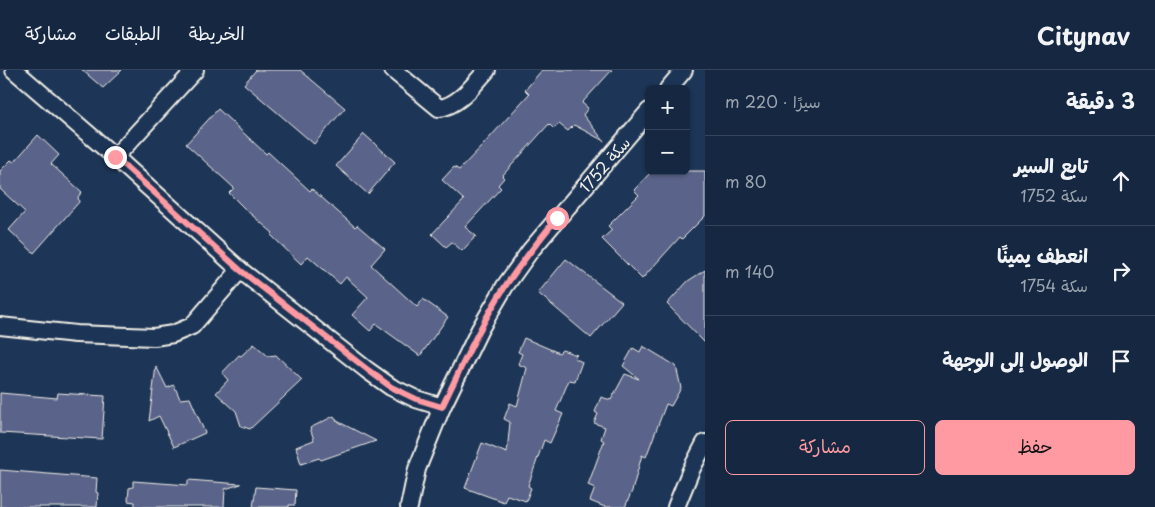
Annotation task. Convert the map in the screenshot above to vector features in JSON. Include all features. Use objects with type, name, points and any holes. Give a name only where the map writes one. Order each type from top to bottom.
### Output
[{"type":"street","points":[[14,70],[115,157],[240,270],[391,387],[416,399],[442,407]]},
{"type":"street","points":[[115,157],[195,70]]},
{"type":"street","points":[[393,70],[439,108],[448,107],[456,102],[487,70]]},
{"type":"street","points":[[671,85],[684,70]]},
{"type":"street","name":"سكة 1752","points":[[409,507],[417,469],[442,407],[480,329],[505,286],[536,244],[645,116]]},
{"type":"street","points":[[0,326],[76,334],[154,337],[172,334],[192,326],[240,270]]},
{"type":"street","points":[[676,507],[691,470],[705,443]]},
{"type":"building","points":[[82,70],[122,70],[103,88]]},
{"type":"building","points":[[256,70],[300,70],[345,108],[314,144],[244,84]]},
{"type":"building","points":[[542,70],[612,70],[582,103],[588,108],[583,115],[604,141],[574,125],[568,131],[559,124],[554,129],[549,124],[502,176],[504,178],[498,185],[501,188],[465,227],[476,236],[462,251],[452,242],[446,247],[432,234],[464,200],[442,180],[454,167],[459,170],[483,145],[529,94],[525,90]]},
{"type":"building","points":[[218,109],[266,154],[268,152],[310,191],[312,189],[355,227],[357,225],[385,249],[371,265],[417,307],[423,299],[448,317],[420,356],[376,324],[370,331],[352,315],[368,297],[346,277],[340,284],[308,256],[301,264],[271,235],[273,233],[229,193],[234,188],[186,144]]},
{"type":"building","points":[[364,134],[395,162],[368,194],[336,166]]},
{"type":"building","points":[[38,135],[59,155],[51,164],[82,192],[78,197],[79,202],[34,253],[9,230],[25,212],[0,189],[0,171],[11,160],[14,162]]},
{"type":"building","points":[[690,171],[705,171],[705,216],[682,239],[680,237],[642,279],[602,239],[612,230],[608,226],[639,195],[634,190],[648,175],[690,175]]},
{"type":"building","points":[[566,259],[622,302],[591,338],[538,293]]},
{"type":"building","points":[[705,270],[705,343],[667,304],[688,281]]},
{"type":"building","points":[[524,338],[559,353],[562,350],[577,355],[574,358],[582,362],[575,381],[569,380],[556,411],[563,414],[550,443],[544,440],[528,486],[531,488],[526,501],[507,495],[504,502],[465,488],[482,443],[507,453],[510,422],[504,419],[510,403],[517,406],[527,368],[518,364],[522,354],[518,352]]},
{"type":"building","points":[[254,344],[268,356],[276,355],[302,380],[250,429],[241,426],[236,411],[216,393],[228,380],[222,373],[239,355],[241,356]]},
{"type":"building","points":[[643,346],[676,366],[681,388],[671,406],[666,404],[646,457],[642,455],[632,491],[625,507],[605,507],[590,501],[595,488],[588,485],[604,441],[601,439],[605,427],[594,423],[598,414],[595,412],[601,397],[611,400],[625,374],[639,379],[623,366],[633,348],[640,352]]},
{"type":"building","points":[[156,366],[167,388],[174,385],[180,399],[190,398],[205,433],[174,447],[159,416],[149,421]]},
{"type":"building","points":[[0,393],[57,398],[58,393],[105,396],[102,439],[0,433]]},
{"type":"building","points":[[334,416],[337,421],[376,441],[321,460],[319,458],[301,464],[296,447],[314,440],[310,428]]},
{"type":"building","points":[[0,470],[97,478],[97,507],[0,507]]},
{"type":"building","points":[[188,480],[241,484],[225,489],[224,507],[135,507],[135,502],[128,501],[129,488],[133,487],[133,481],[188,485]]},
{"type":"building","points":[[256,487],[296,490],[295,505],[289,505],[289,507],[253,507]]},
{"type":"route","points":[[115,157],[240,270],[368,370],[391,387],[416,399],[442,407],[480,329],[505,286],[557,218]]}]
